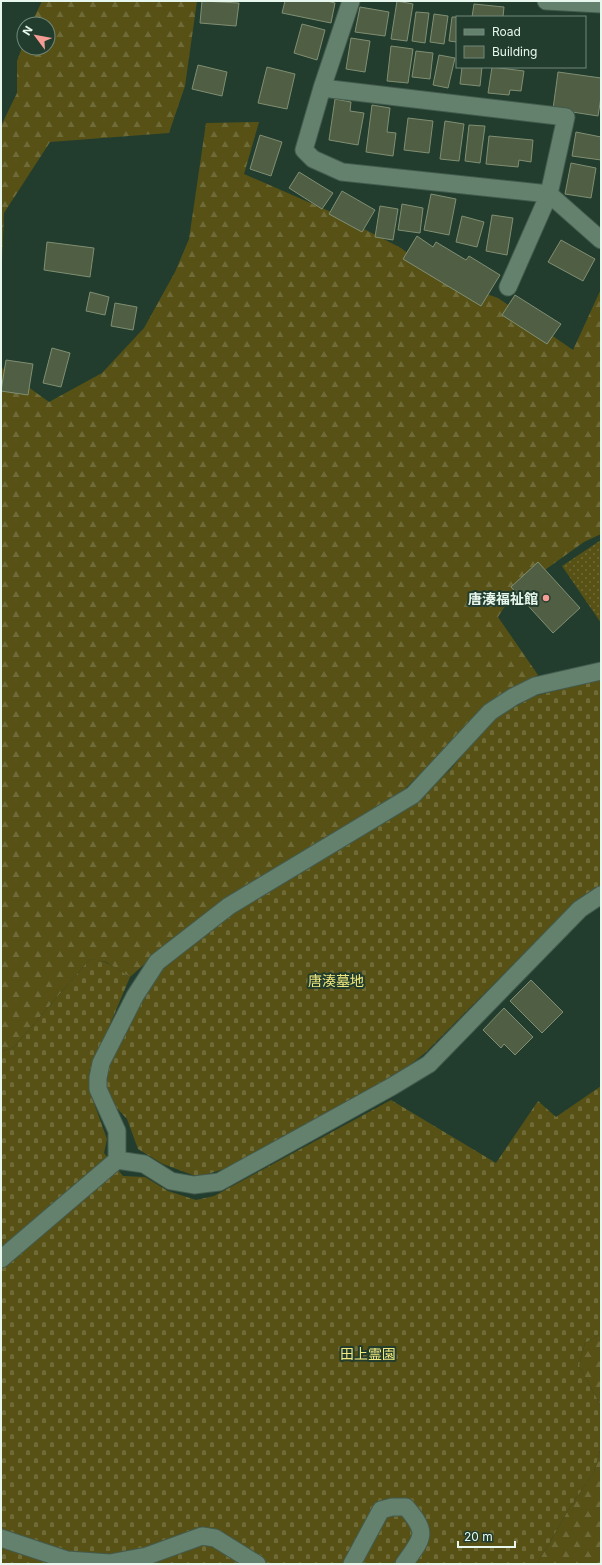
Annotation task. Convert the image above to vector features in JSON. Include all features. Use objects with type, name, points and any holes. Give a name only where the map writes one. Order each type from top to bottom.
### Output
[{"type":"street","points":[[351,1],[322,88],[304,150],[313,159],[342,172],[549,194],[601,240]]},
{"type":"street","points":[[546,1],[601,4]]},
{"type":"street","points":[[322,88],[566,117],[549,194],[508,288]]},
{"type":"street","points":[[118,1160],[116,1131],[98,1089],[98,1078],[101,1064],[135,996],[157,962],[229,906],[413,795],[490,712],[513,696],[536,686],[599,672]]},
{"type":"street","points":[[1,1259],[118,1160],[144,1164],[171,1181],[194,1185],[219,1182],[391,1087],[428,1064],[580,909],[601,895]]},
{"type":"street","points":[[352,1564],[381,1510],[392,1507],[406,1507],[417,1521],[421,1530],[420,1541],[404,1564]]},
{"type":"street","points":[[1,1538],[67,1560],[110,1563],[147,1556],[202,1536],[215,1538],[256,1564]]},
{"type":"green space","points":[[42,1],[197,1],[185,86],[169,133],[50,142],[4,213],[1,284],[1,126],[17,93],[17,61],[19,56],[56,56],[56,16],[35,16]]},
{"type":"green space","points":[[259,122],[244,174],[329,211],[401,248],[438,277],[498,298],[573,350],[601,289],[601,534],[584,542],[514,592],[498,617],[538,675],[486,707],[405,789],[176,936],[130,977],[106,962],[90,959],[14,1047],[1,1052],[1,353],[2,368],[49,402],[102,373],[144,328],[175,272],[189,239],[206,123]]},
{"type":"green space","points":[[601,540],[601,623],[562,566]]},
{"type":"green space","name":"唐湊墓地","points":[[601,679],[601,886],[571,906],[425,1053],[397,1075],[224,1169],[198,1177],[163,1164],[138,1149],[127,1119],[114,1105],[106,1088],[109,1067],[133,1015],[161,966],[243,906],[413,804],[450,770],[492,719],[535,696]]},
{"type":"green space","name":"田上霊園","points":[[90,959],[95,959],[106,963],[130,977],[93,1065],[89,1089],[107,1139],[104,1153],[123,1176],[145,1177],[168,1191],[196,1200],[214,1196],[391,1100],[496,1163],[538,1101],[556,1117],[601,1086],[601,1334],[585,1343],[579,1366],[601,1406],[601,1447],[594,1472],[570,1507],[537,1564],[1,1564],[1,1052],[14,1047]]},
{"type":"green space","points":[[601,1334],[601,1406],[579,1366],[585,1343]]},
{"type":"green space","points":[[601,1447],[601,1564],[537,1564],[570,1507],[594,1472]]},
{"type":"building","points":[[202,1],[239,3],[236,26],[200,23]]},
{"type":"building","points":[[285,1],[327,1],[335,3],[331,23],[282,13]]},
{"type":"building","points":[[397,1],[413,4],[407,41],[391,39]]},
{"type":"building","points":[[474,4],[504,7],[503,16],[472,16]]},
{"type":"building","points":[[360,7],[389,12],[385,36],[355,32]]},
{"type":"building","points":[[416,12],[429,13],[425,43],[412,41]]},
{"type":"building","points":[[434,14],[448,16],[444,44],[430,42]]},
{"type":"building","points":[[452,17],[456,17],[456,42],[449,41]]},
{"type":"building","points":[[302,24],[325,30],[317,60],[294,53]]},
{"type":"building","points":[[351,38],[370,41],[365,72],[346,69]]},
{"type":"building","points":[[391,46],[413,49],[408,83],[387,81]]},
{"type":"building","points":[[416,51],[433,53],[430,79],[412,77]]},
{"type":"building","points":[[439,55],[455,58],[448,88],[433,85]]},
{"type":"building","points":[[198,65],[227,72],[222,96],[192,89]]},
{"type":"building","points":[[267,67],[295,74],[287,109],[258,103]]},
{"type":"building","points":[[462,68],[482,68],[480,86],[460,84]]},
{"type":"building","points":[[492,68],[524,71],[521,91],[510,90],[509,95],[488,93]]},
{"type":"building","points":[[558,72],[601,78],[601,97],[598,116],[553,109]]},
{"type":"building","points":[[335,99],[351,102],[350,111],[364,113],[358,145],[329,140]]},
{"type":"building","points":[[372,105],[390,108],[387,132],[396,133],[393,156],[366,152]]},
{"type":"building","points":[[408,118],[433,121],[429,153],[404,150]]},
{"type":"building","points":[[445,121],[464,124],[459,161],[440,159]]},
{"type":"building","points":[[469,125],[485,126],[480,163],[465,161]]},
{"type":"building","points":[[576,132],[601,137],[601,160],[572,156]]},
{"type":"building","points":[[260,135],[282,142],[271,176],[250,169]]},
{"type":"building","points":[[489,136],[533,140],[531,162],[519,160],[518,167],[486,164]]},
{"type":"building","points":[[571,163],[596,168],[591,198],[565,194]]},
{"type":"building","points":[[299,172],[333,193],[322,209],[289,188]]},
{"type":"building","points":[[342,191],[375,210],[362,232],[329,214]]},
{"type":"building","points":[[431,194],[456,199],[449,235],[424,230]]},
{"type":"building","points":[[402,204],[423,208],[420,233],[398,230]]},
{"type":"building","points":[[380,206],[398,209],[393,240],[375,237]]},
{"type":"building","points":[[492,215],[513,218],[507,255],[486,251]]},
{"type":"building","points":[[462,216],[484,222],[477,247],[456,242]]},
{"type":"building","points":[[417,236],[433,247],[436,242],[466,260],[469,256],[500,275],[481,306],[403,259]]},
{"type":"building","points":[[561,240],[595,259],[583,281],[548,262]]},
{"type":"building","points":[[47,242],[94,248],[90,277],[44,270]]},
{"type":"building","points":[[90,292],[109,297],[105,315],[86,311]]},
{"type":"building","points":[[515,295],[561,324],[547,344],[502,315]]},
{"type":"building","points":[[115,303],[137,307],[133,330],[111,326]]},
{"type":"building","points":[[52,348],[70,353],[61,387],[43,383]]},
{"type":"building","points":[[6,360],[33,364],[28,395],[1,391]]},
{"type":"building","name":"唐湊福祉館","points":[[538,562],[580,608],[553,633],[511,587]]},
{"type":"building","points":[[531,980],[563,1012],[542,1033],[510,1001]]},
{"type":"building","points":[[504,1008],[533,1037],[515,1055],[504,1044],[501,1048],[483,1030]]},
{"type":"place","name":"唐湊福祉館","points":[[546,598]]}]
